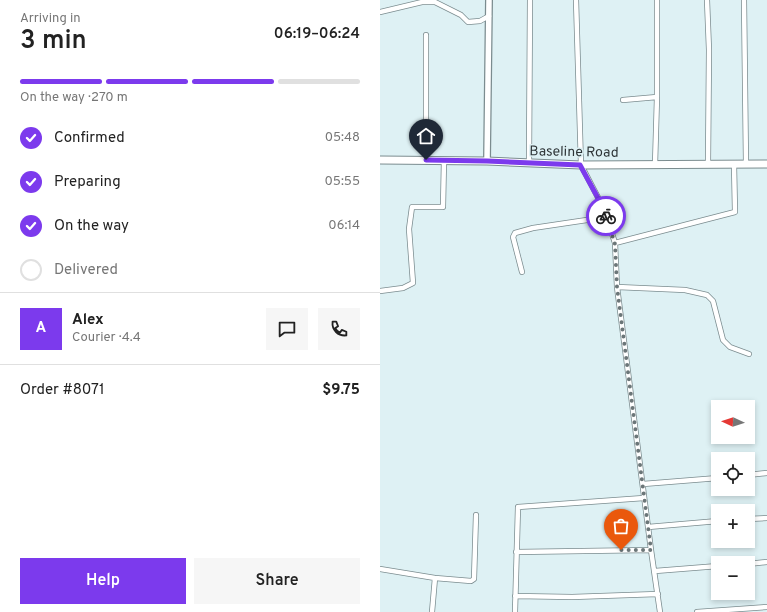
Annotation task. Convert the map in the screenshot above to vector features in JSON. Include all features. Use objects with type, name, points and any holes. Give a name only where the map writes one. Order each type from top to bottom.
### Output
[{"type":"main road","name":"Baseline Road","points":[[380,160],[487,161],[580,165],[767,164]]},
{"type":"street","points":[[487,161],[489,0]]},
{"type":"street","points":[[529,164],[530,0]]},
{"type":"street","points":[[576,0],[580,165],[604,209],[615,244],[617,287],[660,612]]},
{"type":"street","points":[[655,165],[657,0]]},
{"type":"street","points":[[707,0],[709,50],[708,164]]},
{"type":"street","points":[[744,0],[746,164]]},
{"type":"street","points":[[380,12],[422,2],[434,2],[461,15],[468,22],[480,21],[489,16]]},
{"type":"street","points":[[426,35],[426,160]]},
{"type":"street","points":[[623,100],[657,97]]},
{"type":"street","points":[[380,291],[403,288],[413,283],[410,229],[412,207],[443,207],[444,160]]},
{"type":"street","points":[[615,244],[735,212],[734,164]]},
{"type":"street","points":[[522,272],[513,237],[514,233],[533,228],[606,218]]},
{"type":"street","points":[[617,287],[685,290],[708,294],[713,301],[723,340],[730,347],[749,354]]},
{"type":"street","points":[[755,475],[767,474]]},
{"type":"street","points":[[643,484],[711,479]]},
{"type":"street","points":[[515,612],[518,508],[644,498]]},
{"type":"street","points":[[380,569],[435,578],[471,581],[474,579],[476,515]]},
{"type":"street","points":[[755,519],[767,518]]},
{"type":"street","points":[[648,527],[711,522]]},
{"type":"street","points":[[516,552],[651,550]]},
{"type":"street","points":[[755,563],[767,562]]},
{"type":"street","points":[[655,571],[711,567]]},
{"type":"street","points":[[432,612],[435,578]]},
{"type":"street","points":[[515,596],[572,597],[658,594]]},
{"type":"street","points":[[697,612],[767,607]]},
{"type":"way so far","points":[[606,216],[615,244],[617,287],[651,550],[621,550]]},
{"type":"route","points":[[426,160],[580,165],[604,209],[606,216]]}]
